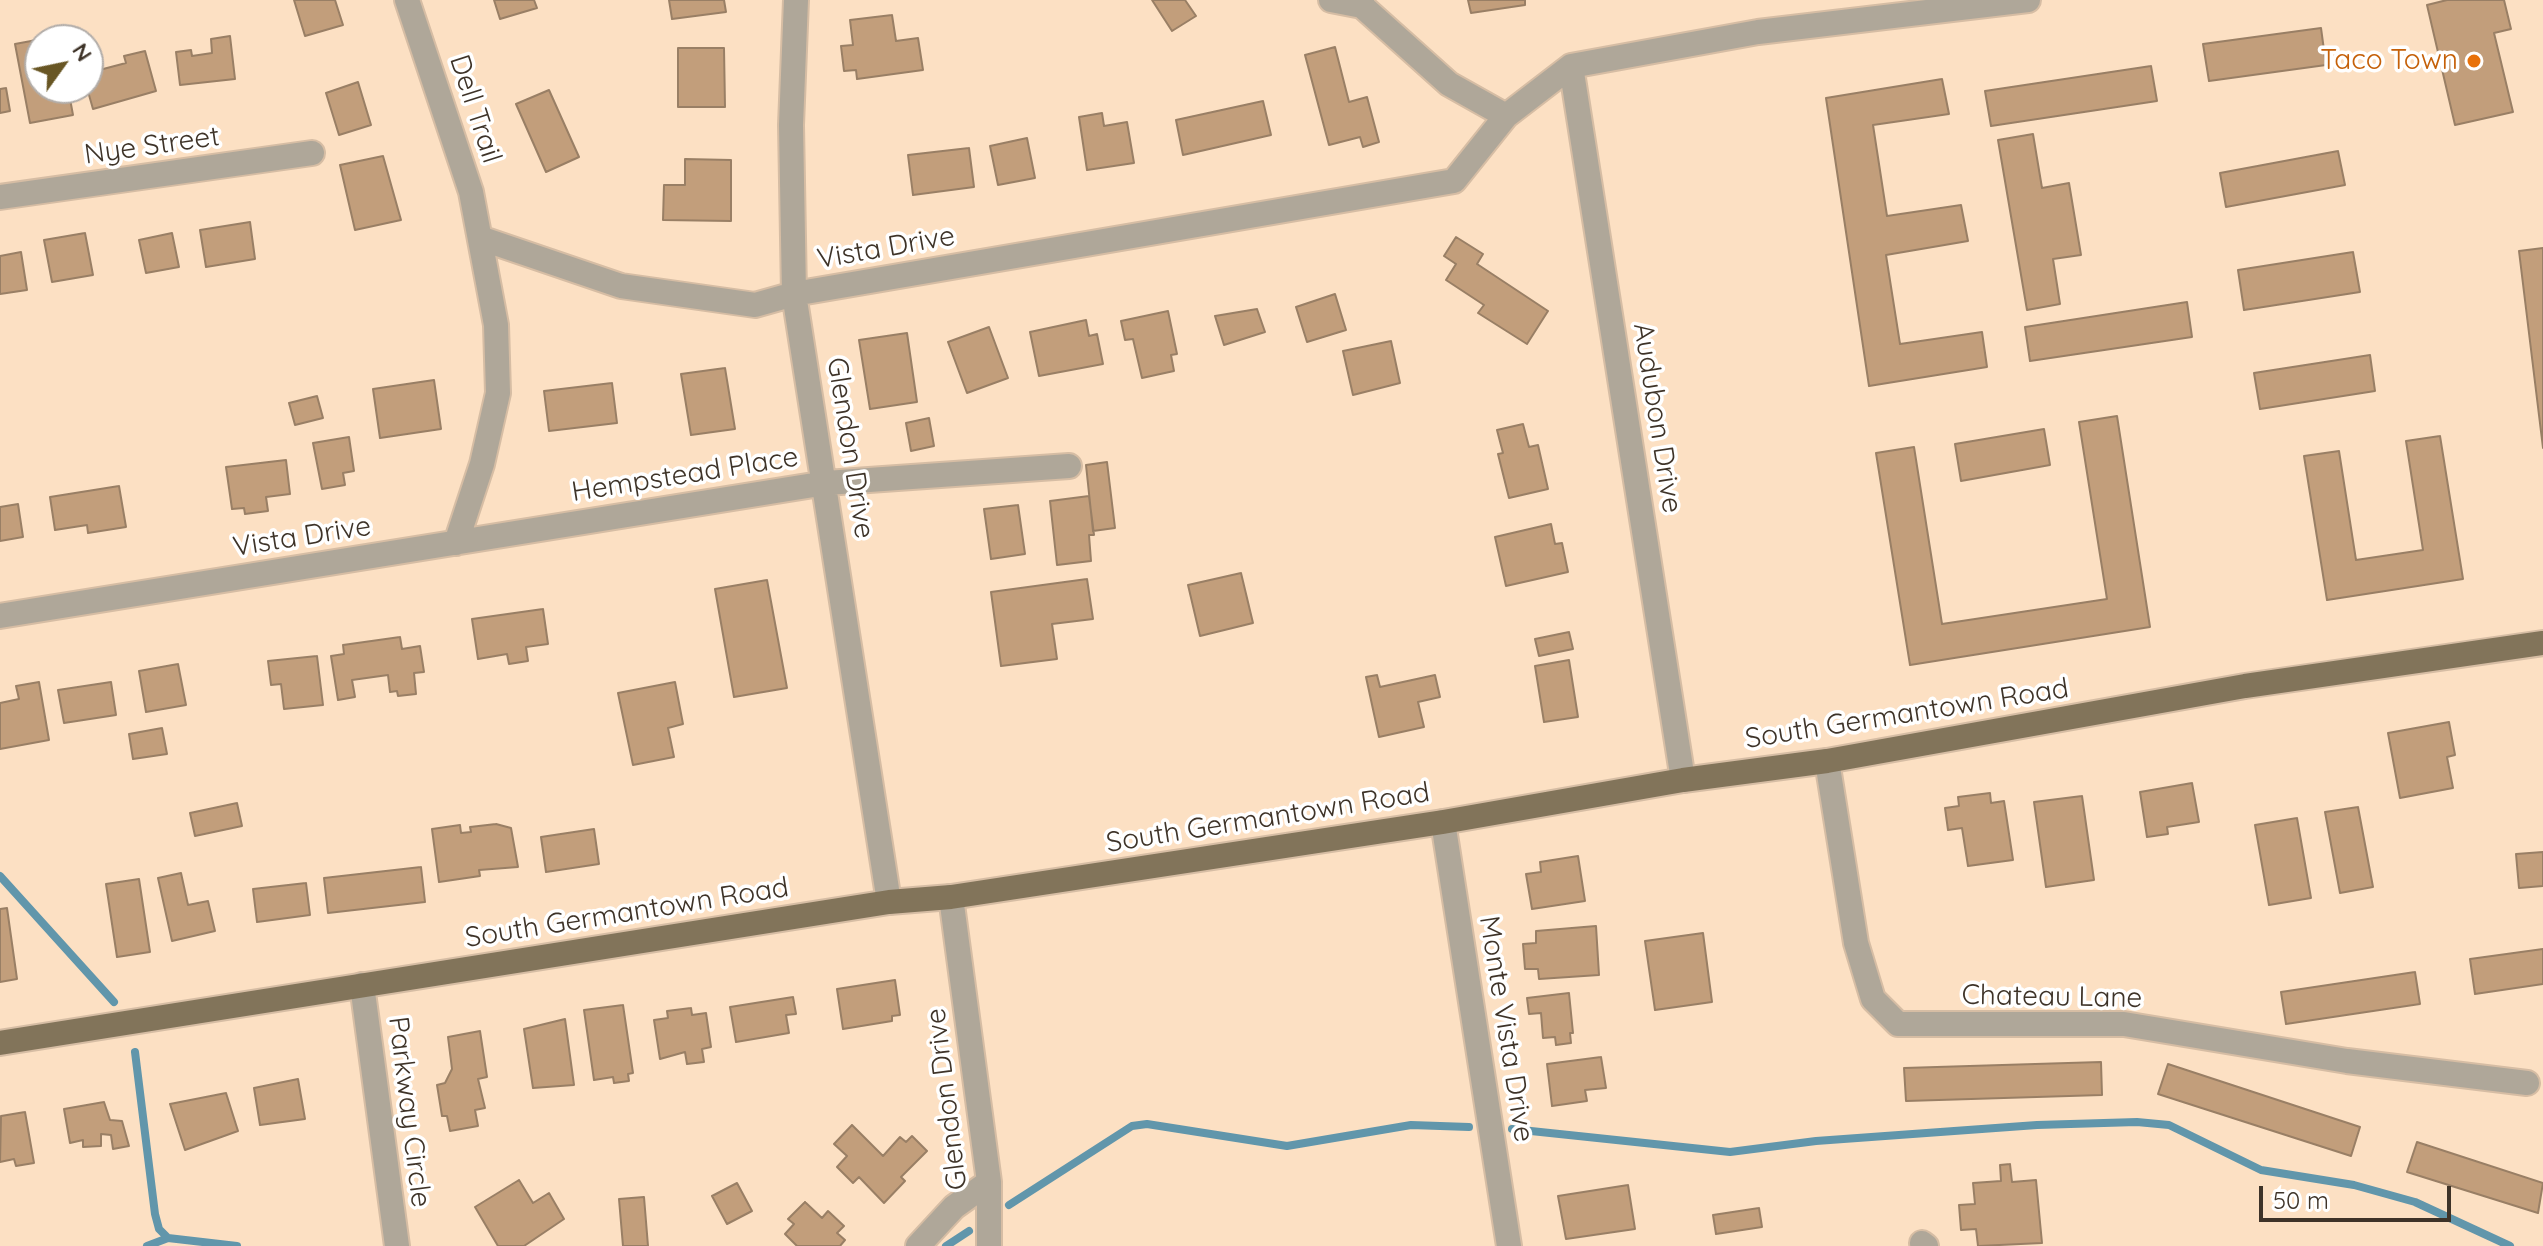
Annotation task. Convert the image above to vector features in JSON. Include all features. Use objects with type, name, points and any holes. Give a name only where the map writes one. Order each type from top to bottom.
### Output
[{"type":"main road","name":"South Germantown Road","points":[[0,1043],[889,902],[951,897],[1443,822],[1683,780],[1827,761],[2245,686],[2543,643]]},
{"type":"street","name":"Dell Trail","points":[[407,0],[471,192],[480,238]]},
{"type":"street","name":"Glendon Drive","points":[[796,0],[791,125],[794,294],[826,483],[889,902]]},
{"type":"street","points":[[1331,0],[1362,3],[1449,84],[1506,116]]},
{"type":"street","name":"Vista Drive","points":[[480,238],[621,286],[755,305],[794,294],[1454,181],[1506,116],[1571,66],[1758,32],[1962,3],[2028,0]]},
{"type":"street","name":"Audubon Drive","points":[[1571,66],[1683,780]]},
{"type":"street","name":"Nye Street","points":[[0,197],[312,153]]},
{"type":"street","points":[[456,543],[482,464],[498,393],[496,325],[480,238]]},
{"type":"street","name":"Hempstead Place","points":[[456,543],[826,483],[1069,466]]},
{"type":"street","name":"Vista Drive","points":[[0,616],[456,543]]},
{"type":"street","name":"Chateau Lane","points":[[1827,761],[1856,943],[1873,999],[1898,1024],[2124,1024],[2347,1061],[2527,1083]]},
{"type":"street","name":"Monte Vista Drive","points":[[1443,822],[1509,1246]]},
{"type":"street","name":"Glendon Drive","points":[[951,897],[989,1182],[989,1246]]},
{"type":"street","name":"Parkway Circle","points":[[362,985],[397,1246]]},
{"type":"street","points":[[918,1246],[954,1207],[989,1182]]},
{"type":"building","points":[[294,0],[335,0],[343,25],[305,36]]},
{"type":"building","points":[[494,0],[534,0],[537,8],[500,19]]},
{"type":"building","points":[[669,0],[724,0],[726,12],[672,19]]},
{"type":"building","points":[[1152,0],[1185,0],[1196,16],[1172,31]]},
{"type":"building","points":[[1468,0],[1525,0],[1525,5],[1471,13]]},
{"type":"building","points":[[2447,0],[2504,0],[2511,29],[2494,33],[2513,112],[2455,125],[2427,5]]},
{"type":"building","points":[[892,15],[896,41],[918,38],[923,70],[857,79],[856,70],[844,71],[841,46],[853,45],[850,20]]},
{"type":"building","points":[[2321,28],[2326,65],[2209,81],[2203,44]]},
{"type":"building","points":[[230,36],[235,79],[180,85],[176,52],[191,50],[192,56],[212,53],[211,39]]},
{"type":"building","points":[[24,42],[24,91],[15,44]]},
{"type":"building","points":[[1335,47],[1349,102],[1367,97],[1379,142],[1363,147],[1360,137],[1329,145],[1305,55]]},
{"type":"building","points":[[678,48],[724,48],[725,107],[678,107]]},
{"type":"building","points":[[145,51],[156,91],[93,109],[92,104],[104,104],[104,69],[126,63],[124,56]]},
{"type":"building","points":[[2151,66],[2157,101],[1991,126],[1985,91]]},
{"type":"building","points":[[1942,79],[1949,114],[1873,125],[1887,216],[1961,205],[1968,241],[1886,255],[1900,344],[1982,332],[1987,367],[1869,386],[1826,98]]},
{"type":"building","points":[[358,82],[371,125],[339,135],[326,93]]},
{"type":"building","points":[[6,88],[10,111],[0,113],[0,89]]},
{"type":"building","points":[[549,90],[579,157],[546,172],[516,104]]},
{"type":"building","points":[[1263,101],[1271,135],[1183,155],[1176,120]]},
{"type":"building","points":[[26,104],[71,104],[73,115],[30,123]]},
{"type":"building","points":[[1102,113],[1104,126],[1127,122],[1134,163],[1087,170],[1079,117]]},
{"type":"building","points":[[2033,134],[2042,188],[2069,183],[2081,255],[2053,259],[2060,304],[2027,310],[1998,140]]},
{"type":"building","points":[[1027,138],[1035,178],[998,185],[990,146]]},
{"type":"building","points":[[969,148],[974,187],[913,195],[908,155]]},
{"type":"building","points":[[2338,151],[2345,185],[2226,207],[2220,173]]},
{"type":"building","points":[[383,156],[401,220],[355,230],[340,165]]},
{"type":"building","points":[[685,159],[731,160],[731,221],[663,220],[664,185],[685,185]]},
{"type":"building","points":[[250,222],[255,259],[206,267],[200,230]]},
{"type":"building","points":[[85,233],[93,275],[52,282],[44,240]]},
{"type":"building","points":[[172,233],[179,267],[146,273],[139,240]]},
{"type":"building","points":[[1456,237],[1483,254],[1477,264],[1548,311],[1527,344],[1478,313],[1484,305],[1446,280],[1456,264],[1444,256]]},
{"type":"building","points":[[2543,248],[2543,448],[2519,251]]},
{"type":"building","points":[[21,252],[27,290],[0,294],[0,256]]},
{"type":"building","points":[[2353,252],[2360,292],[2244,310],[2238,270]]},
{"type":"building","points":[[1335,294],[1346,330],[1307,342],[1296,307]]},
{"type":"building","points":[[2187,302],[2192,337],[2030,361],[2025,327]]},
{"type":"building","points":[[1257,309],[1265,332],[1224,345],[1215,316]]},
{"type":"building","points":[[1168,311],[1177,354],[1171,355],[1174,371],[1142,378],[1133,339],[1125,340],[1121,321]]},
{"type":"building","points":[[1086,320],[1089,336],[1097,334],[1103,364],[1039,376],[1030,332]]},
{"type":"building","points":[[989,327],[1008,378],[967,393],[948,342]]},
{"type":"building","points":[[907,333],[917,402],[870,409],[859,340]]},
{"type":"building","points":[[1391,341],[1400,383],[1353,395],[1343,351]]},
{"type":"building","points":[[2370,355],[2375,391],[2260,409],[2254,373]]},
{"type":"building","points":[[725,368],[735,429],[691,435],[681,374]]},
{"type":"building","points":[[434,380],[441,429],[380,438],[373,389]]},
{"type":"building","points":[[612,383],[617,423],[549,431],[544,391]]},
{"type":"building","points":[[317,396],[323,418],[295,425],[289,403]]},
{"type":"building","points":[[2117,416],[2150,627],[1910,665],[1876,453],[1914,447],[1942,624],[2107,599],[2079,422]]},
{"type":"building","points":[[929,418],[934,446],[911,451],[906,423]]},
{"type":"building","points":[[1523,424],[1529,447],[1538,445],[1548,489],[1509,498],[1498,454],[1503,453],[1497,430]]},
{"type":"building","points":[[2044,429],[2050,465],[1961,481],[1955,444]]},
{"type":"building","points":[[2440,436],[2463,579],[2327,600],[2304,456],[2339,451],[2356,560],[2423,550],[2406,441]]},
{"type":"building","points":[[349,437],[354,471],[343,473],[345,485],[322,489],[313,443]]},
{"type":"building","points":[[286,460],[290,494],[266,497],[268,511],[245,514],[244,508],[232,509],[226,467]]},
{"type":"building","points":[[1107,462],[1115,528],[1093,531],[1086,465]]},
{"type":"building","points":[[119,486],[126,527],[88,533],[87,525],[55,530],[50,497]]},
{"type":"building","points":[[1089,496],[1094,535],[1089,535],[1091,561],[1057,565],[1050,501]]},
{"type":"building","points":[[18,504],[23,537],[0,541],[0,507]]},
{"type":"building","points":[[1018,505],[1025,554],[991,559],[984,509]]},
{"type":"building","points":[[1551,524],[1555,544],[1562,543],[1568,572],[1506,586],[1495,537]]},
{"type":"building","points":[[1241,573],[1253,623],[1200,636],[1188,585]]},
{"type":"building","points":[[1087,579],[1093,619],[1052,624],[1057,659],[1001,666],[991,592]]},
{"type":"building","points":[[767,580],[787,688],[734,697],[715,589]]},
{"type":"building","points":[[543,609],[548,644],[526,647],[528,661],[509,664],[507,654],[478,659],[472,619]]},
{"type":"building","points":[[1569,632],[1573,649],[1539,656],[1535,639]]},
{"type":"building","points":[[400,637],[402,649],[420,646],[424,672],[414,673],[416,694],[398,696],[397,691],[390,692],[388,675],[352,680],[355,697],[338,700],[331,656],[344,654],[343,645]]},
{"type":"building","points":[[317,656],[323,705],[284,709],[281,684],[271,685],[268,661]]},
{"type":"building","points":[[1569,660],[1578,717],[1544,722],[1535,666]]},
{"type":"building","points":[[178,664],[186,705],[146,712],[139,671]]},
{"type":"building","points":[[1377,675],[1380,687],[1435,675],[1440,697],[1418,702],[1424,727],[1379,737],[1366,677]]},
{"type":"building","points":[[39,682],[49,740],[0,749],[0,703],[19,699],[16,686]]},
{"type":"building","points":[[111,682],[116,715],[64,723],[58,690]]},
{"type":"building","points":[[675,682],[683,724],[668,728],[674,757],[633,765],[618,693]]},
{"type":"building","points":[[2449,722],[2455,755],[2447,757],[2453,788],[2400,798],[2388,733]]},
{"type":"building","points":[[162,728],[167,754],[133,759],[129,734]]},
{"type":"building","points":[[2192,783],[2199,822],[2167,827],[2168,834],[2147,837],[2140,792]]},
{"type":"building","points":[[1990,793],[1991,803],[2004,801],[2013,860],[1968,866],[1962,828],[1948,830],[1945,808],[1959,806],[1958,797]]},
{"type":"building","points":[[2082,796],[2094,880],[2046,887],[2034,802]]},
{"type":"building","points":[[237,803],[242,826],[195,836],[190,813]]},
{"type":"building","points":[[2358,807],[2373,887],[2340,893],[2325,812]]},
{"type":"building","points":[[2297,818],[2311,898],[2269,905],[2255,825]]},
{"type":"building","points":[[496,824],[511,828],[518,867],[479,870],[480,876],[439,882],[432,829],[460,825],[461,833],[471,832],[470,827]]},
{"type":"building","points":[[594,829],[599,864],[546,872],[541,837]]},
{"type":"building","points":[[2543,852],[2543,886],[2519,888],[2516,854]]},
{"type":"building","points":[[1578,856],[1585,901],[1532,909],[1526,874],[1541,872],[1540,862]]},
{"type":"building","points":[[421,867],[425,902],[328,913],[324,878]]},
{"type":"building","points":[[181,873],[188,905],[208,901],[215,931],[172,941],[158,878]]},
{"type":"building","points":[[139,879],[150,952],[117,957],[106,884]]},
{"type":"building","points":[[306,883],[310,915],[257,922],[253,889]]},
{"type":"building","points":[[7,908],[17,979],[0,982],[0,909]]},
{"type":"building","points":[[1596,926],[1599,975],[1539,979],[1538,969],[1525,969],[1523,944],[1536,943],[1536,931]]},
{"type":"building","points":[[1703,933],[1712,1002],[1655,1010],[1645,941]]},
{"type":"building","points":[[2543,949],[2543,984],[2475,994],[2470,959]]},
{"type":"building","points":[[2415,972],[2420,1004],[2286,1024],[2281,992]]},
{"type":"building","points":[[895,980],[900,1015],[892,1016],[892,1021],[843,1029],[837,989]]},
{"type":"building","points":[[1569,993],[1571,1043],[1556,1045],[1555,1037],[1543,1038],[1541,1013],[1529,1014],[1527,998]]},
{"type":"building","points":[[793,997],[796,1014],[786,1015],[789,1033],[736,1042],[730,1007]]},
{"type":"building","points":[[623,1005],[633,1073],[628,1074],[629,1081],[614,1083],[613,1077],[594,1080],[584,1010]]},
{"type":"building","points":[[691,1008],[692,1015],[706,1013],[711,1047],[702,1049],[704,1062],[687,1064],[685,1052],[660,1059],[654,1020],[668,1018],[667,1011]]},
{"type":"building","points":[[565,1019],[574,1085],[533,1088],[524,1029]]},
{"type":"building","points":[[480,1031],[487,1077],[478,1079],[485,1108],[475,1110],[478,1126],[450,1131],[447,1116],[442,1116],[437,1085],[445,1083],[452,1069],[448,1037]]},
{"type":"building","points":[[1601,1057],[1606,1088],[1585,1090],[1587,1101],[1552,1106],[1547,1064]]},
{"type":"building","points":[[2101,1062],[2102,1095],[1906,1101],[1904,1068]]},
{"type":"building","points":[[2168,1064],[2360,1127],[2351,1156],[2158,1094]]},
{"type":"building","points":[[298,1079],[305,1119],[260,1125],[254,1088]]},
{"type":"building","points":[[226,1093],[238,1131],[185,1150],[170,1104]]},
{"type":"building","points":[[104,1102],[110,1120],[122,1121],[129,1146],[113,1149],[111,1135],[101,1134],[101,1146],[83,1147],[83,1140],[70,1143],[64,1109]]},
{"type":"building","points":[[25,1112],[34,1163],[16,1166],[14,1159],[0,1162],[1,1116]]},
{"type":"building","points":[[852,1125],[883,1156],[900,1137],[906,1142],[912,1136],[927,1151],[901,1177],[905,1181],[884,1203],[859,1177],[853,1183],[837,1167],[847,1156],[834,1144]]},
{"type":"building","points":[[2417,1142],[2543,1183],[2538,1213],[2407,1172]]},
{"type":"building","points":[[2010,1164],[2012,1182],[2036,1180],[2042,1243],[1978,1246],[1976,1229],[1961,1230],[1959,1205],[1975,1204],[1973,1183],[2001,1181],[2000,1165]]},
{"type":"building","points":[[519,1180],[533,1203],[549,1193],[564,1219],[524,1246],[498,1246],[475,1207]]},
{"type":"building","points":[[737,1183],[752,1211],[727,1224],[712,1196]]},
{"type":"building","points":[[1628,1185],[1635,1229],[1566,1239],[1558,1196]]},
{"type":"building","points":[[644,1197],[648,1246],[623,1246],[619,1199]]},
{"type":"building","points":[[805,1202],[822,1218],[828,1211],[844,1226],[837,1233],[845,1240],[840,1246],[797,1246],[785,1234],[794,1224],[788,1219]]},
{"type":"building","points":[[1759,1208],[1762,1227],[1716,1234],[1713,1215]]},
{"type":"waterway","points":[[0,876],[114,1002]]},
{"type":"waterway","points":[[135,1052],[155,1214],[159,1229],[168,1238]]},
{"type":"waterway","points":[[1512,1129],[1730,1152],[1816,1141],[2037,1125],[2137,1122],[2169,1125],[2261,1170],[2354,1185],[2415,1202],[2510,1246]]},
{"type":"waterway","points":[[1009,1205],[1132,1126],[1147,1124],[1287,1146],[1411,1125],[1469,1127]]},
{"type":"waterway","points":[[946,1246],[969,1231]]},
{"type":"waterway","points":[[147,1246],[168,1238],[237,1246]]},
{"type":"place","name":"Taco Town","points":[[2474,61]]}]
